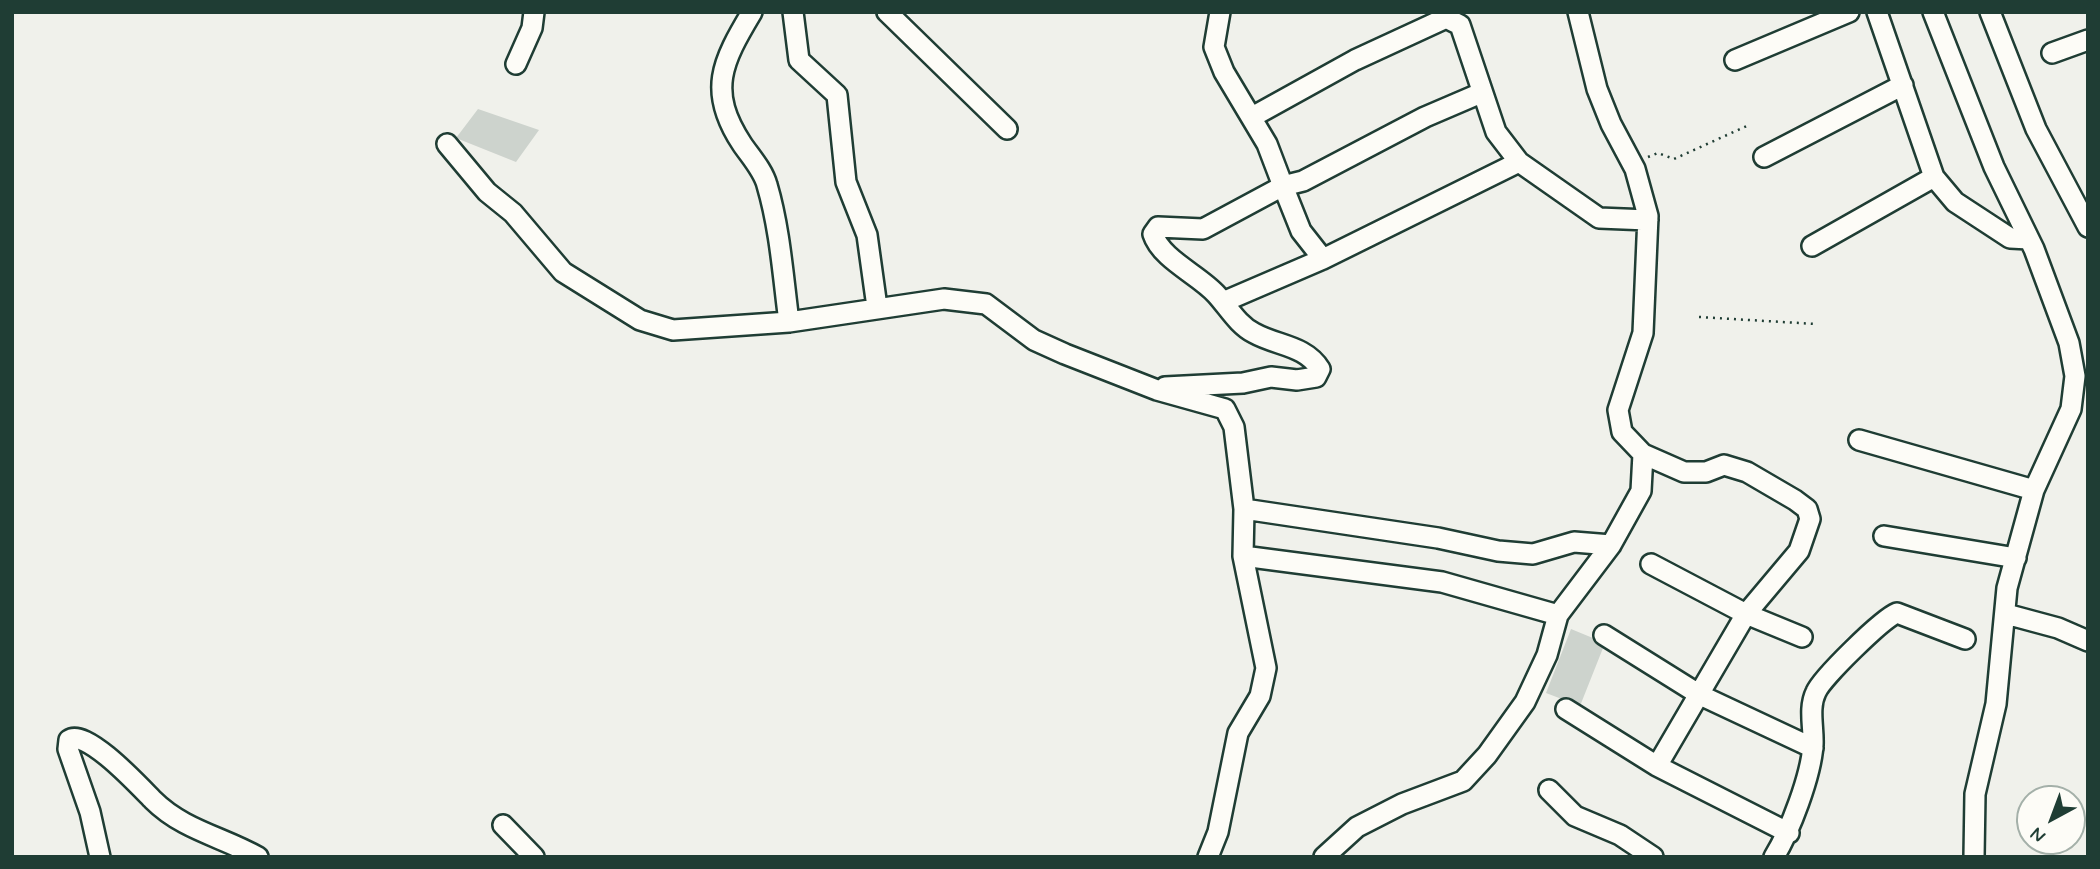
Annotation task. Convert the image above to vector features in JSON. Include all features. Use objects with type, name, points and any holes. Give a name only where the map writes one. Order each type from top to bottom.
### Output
[{"type":"street","points":[[516,64],[532,28],[534,12]]},
{"type":"street","points":[[752,12],[729,51],[721,74],[721,95],[726,119],[767,182],[780,246],[789,322]]},
{"type":"street","points":[[793,12],[799,60],[837,96],[846,182],[867,235],[877,307]]},
{"type":"street","points":[[887,12],[1007,129]]},
{"type":"street","points":[[1220,12],[1214,47],[1224,72],[1252,117],[1301,231],[1323,259]]},
{"type":"street","points":[[1578,12],[1597,89],[1635,169],[1648,219],[1643,333],[1618,410],[1622,432],[1643,454],[1684,472],[1706,472],[1724,465],[1747,472],[1807,509],[1810,519],[1799,551],[1746,614],[1657,765]]},
{"type":"street","points":[[1735,60],[1849,12]]},
{"type":"street","points":[[1877,12],[1934,177],[1955,202],[2010,238],[2029,239]]},
{"type":"street","points":[[1933,12],[1994,167],[2029,239],[2069,343],[2075,376],[2071,409],[2034,490],[2007,588],[1996,680],[1996,704],[1975,794],[1974,857]]},
{"type":"street","points":[[1990,12],[2036,129],[2084,206],[2088,227]]},
{"type":"street","points":[[1252,117],[1355,60],[1446,18],[1460,25],[1496,132],[1519,162],[1599,218],[1648,219]]},
{"type":"street","points":[[2052,52],[2088,40]]},
{"type":"street","points":[[1764,157],[1903,85]]},
{"type":"street","points":[[1157,390],[1168,386],[1242,383],[1271,377],[1297,380],[1316,377],[1320,369],[1316,362],[1279,341],[1254,334],[1171,256],[1153,234],[1158,227],[1203,229],[1283,186],[1303,181],[1425,117],[1481,93]]},
{"type":"street","points":[[447,144],[488,192],[513,213],[563,272],[640,320],[673,330],[789,322],[944,299],[986,304],[1034,340],[1157,390],[1225,409],[1231,417],[1244,509],[1243,556],[1266,668],[1260,696],[1238,733],[1224,806],[1208,857]]},
{"type":"street","points":[[1223,302],[1323,259],[1519,162]]},
{"type":"street","points":[[1811,246],[1934,177]]},
{"type":"street","points":[[1859,440],[2034,490]]},
{"type":"street","points":[[1324,857],[1357,827],[1402,804],[1463,781],[1487,755],[1525,702],[1547,655],[1558,615],[1611,545],[1641,491],[1643,454]]},
{"type":"street","points":[[1244,509],[1438,538],[1498,551],[1533,554],[1574,542],[1611,545]]},
{"type":"street","points":[[1884,536],[2016,558]]},
{"type":"street","points":[[1243,556],[1455,584],[1558,615]]},
{"type":"street","points":[[1651,564],[1746,614],[1802,637]]},
{"type":"street","points":[[1774,857],[1789,833],[1813,748],[1812,703],[1816,691],[1875,626],[1889,616],[1903,614],[1965,639]]},
{"type":"street","points":[[2006,614],[2058,628],[2088,641]]},
{"type":"street","points":[[1604,635],[1700,695],[1813,748]]},
{"type":"street","points":[[1566,709],[1657,765],[1789,833]]},
{"type":"street","points":[[100,857],[90,812],[67,746],[75,736],[81,737],[103,753],[162,808],[187,826],[236,844],[258,857]]},
{"type":"street","points":[[1549,790],[1575,816],[1620,835],[1653,857]]},
{"type":"street","points":[[503,825],[534,857]]},
{"type":"path","points":[[1635,169],[1651,153],[1674,159],[1749,125]]},
{"type":"path","points":[[1699,317],[1816,324]]},
{"type":"shaded area","points":[[478,109],[539,130],[516,162],[456,138]]},
{"type":"shaded area","points":[[1571,629],[1605,643],[1580,706],[1546,693]]}]
